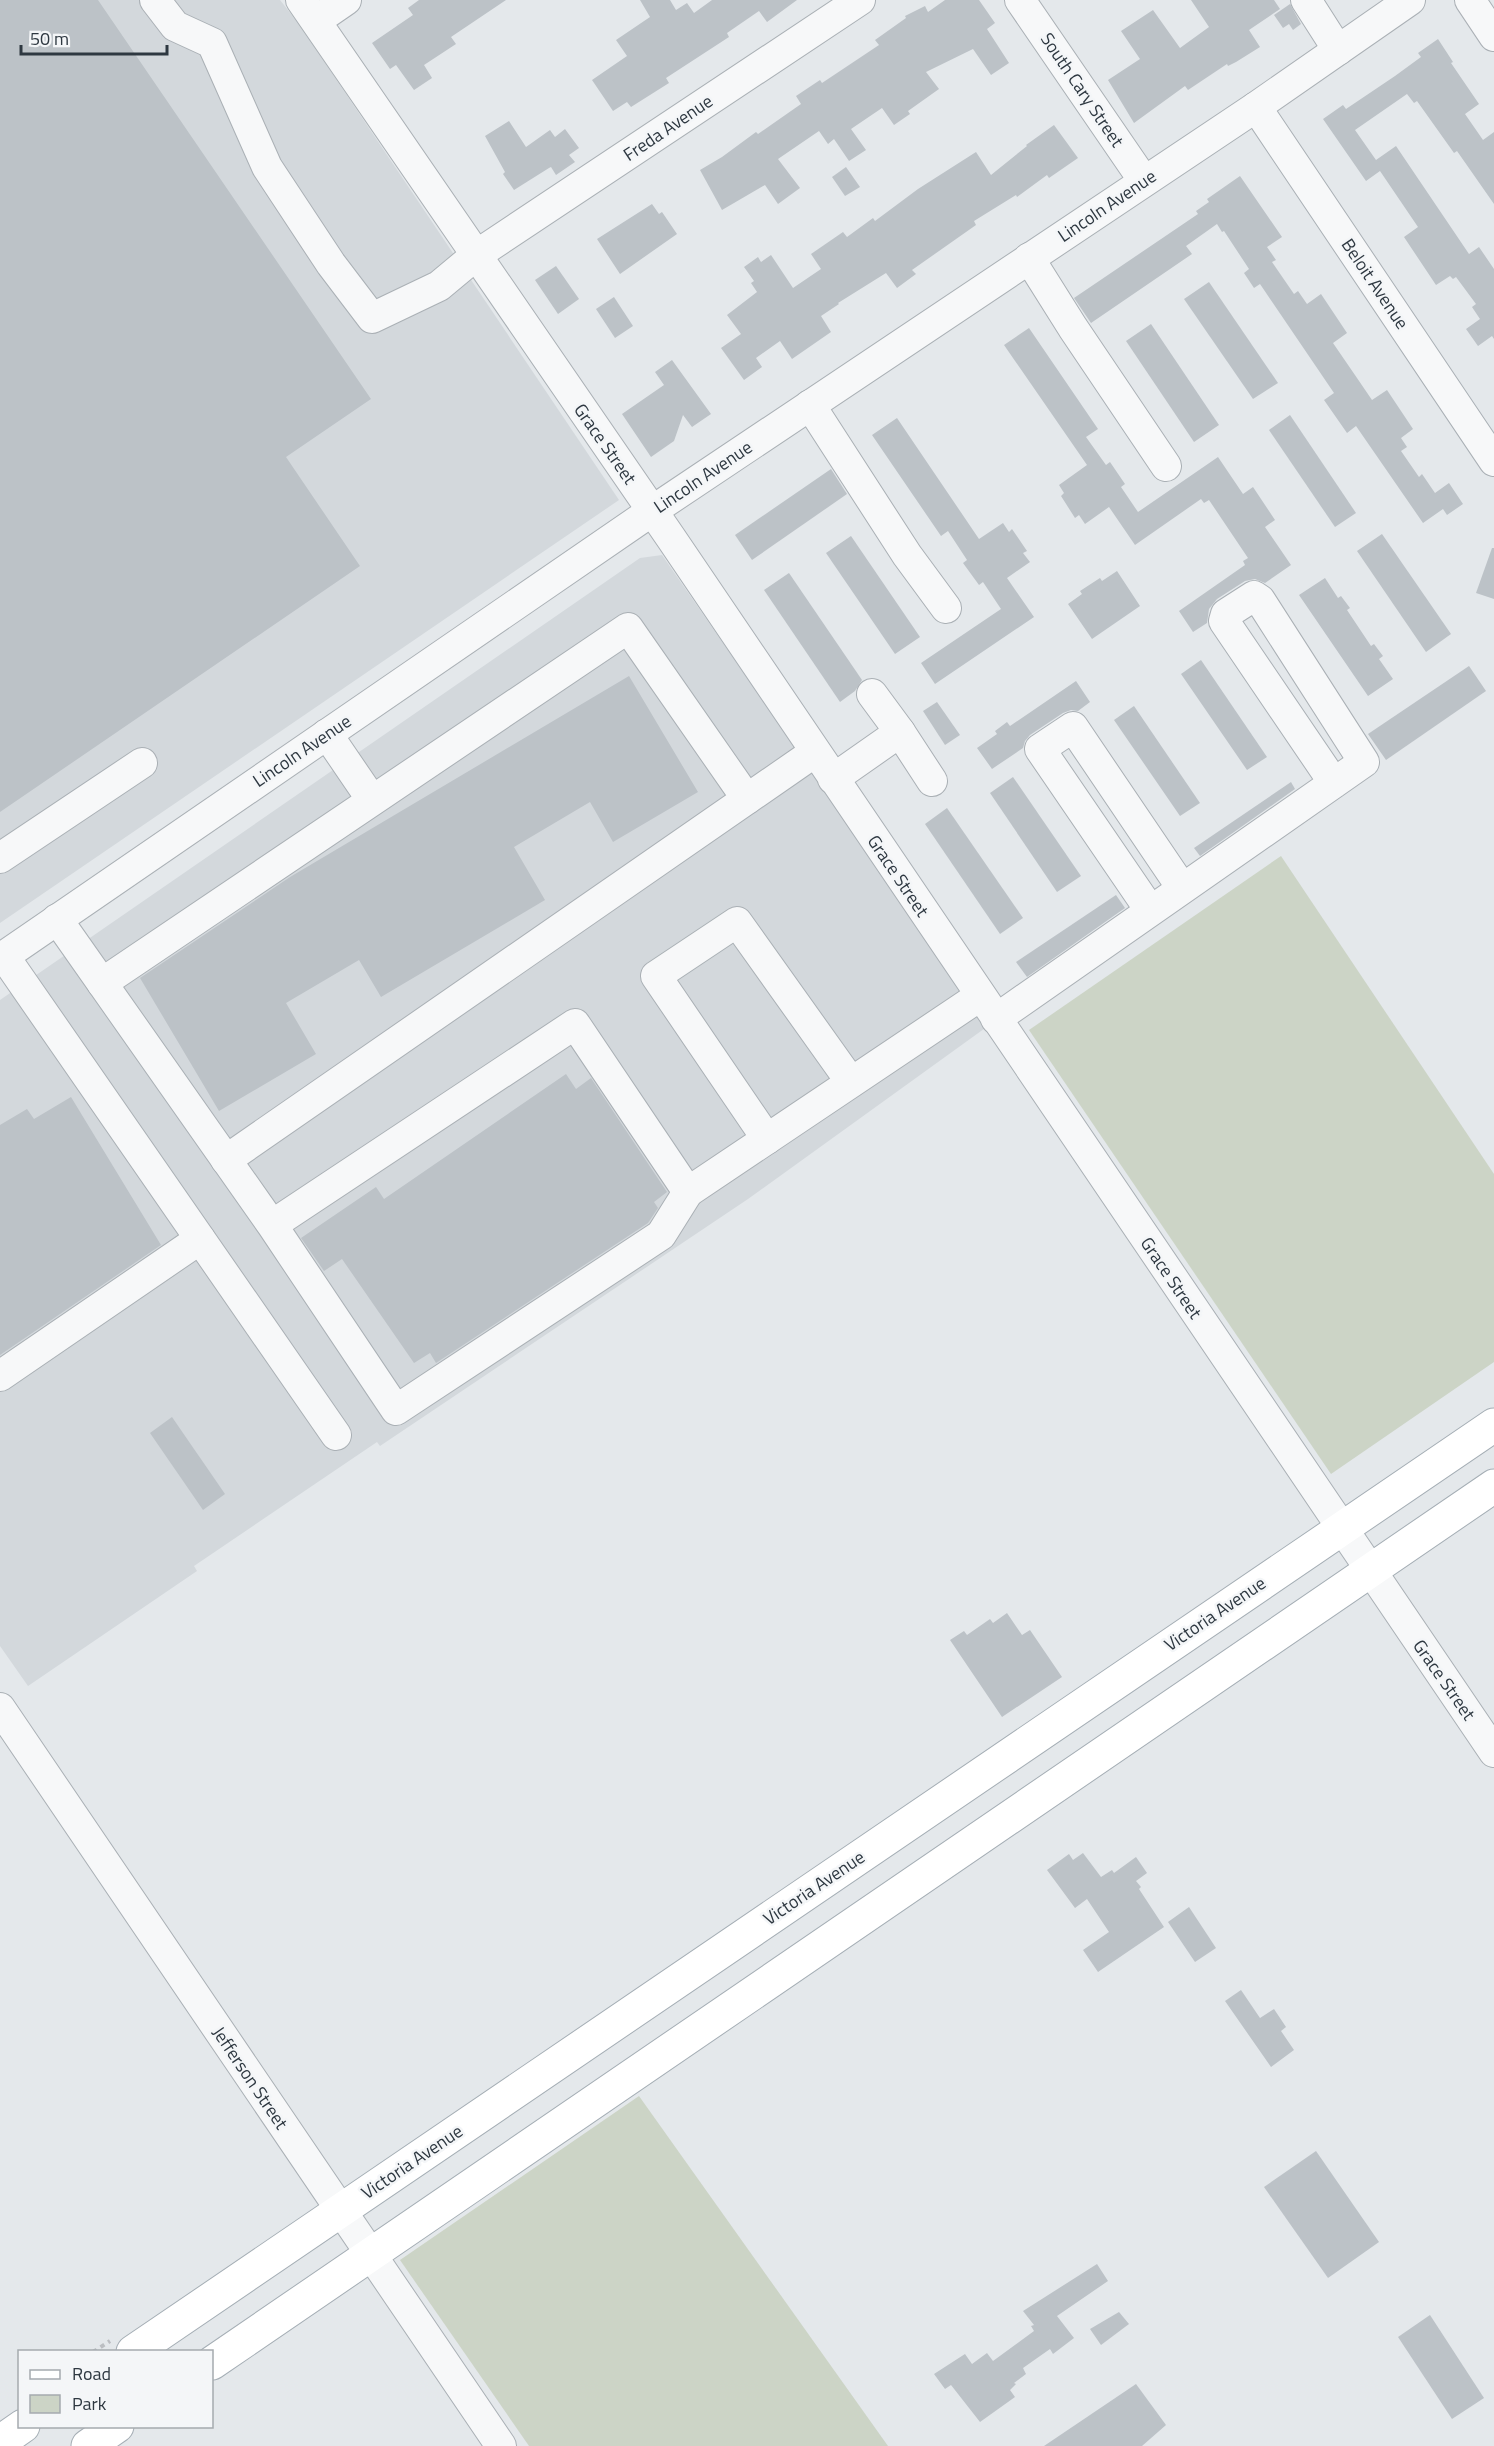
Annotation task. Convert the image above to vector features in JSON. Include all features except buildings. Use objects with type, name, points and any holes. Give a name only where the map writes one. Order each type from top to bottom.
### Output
[{"type":"main road","name":"Victoria Avenue","points":[[137,2350],[1494,1425]]},
{"type":"main road","points":[[213,2362],[1494,1486]]},
{"type":"main road","points":[[0,2442],[21,2428]]},
{"type":"main road","points":[[88,2446],[115,2428]]},
{"type":"street","name":"Freda Avenue","points":[[155,0],[175,26],[212,43],[267,167],[331,264],[372,318],[439,286],[475,256],[860,0]]},
{"type":"street","points":[[309,10],[346,0]]},
{"type":"street","name":"South Cary Street","points":[[1020,0],[1144,181]]},
{"type":"street","points":[[1306,0],[1338,50]]},
{"type":"street","name":"Lincoln Avenue","points":[[2,957],[652,511],[1256,106],[1410,0]]},
{"type":"street","points":[[1470,0],[1494,36]]},
{"type":"street","name":"Grace Street","points":[[309,10],[475,256],[652,511],[1494,1752]]},
{"type":"street","name":"Beloit Avenue","points":[[1256,106],[1494,461]]},
{"type":"street","points":[[1029,258],[1166,466]]},
{"type":"street","points":[[810,405],[907,555],[946,608]]},
{"type":"street","points":[[57,919],[272,1225],[396,1410],[661,1235],[688,1192],[851,1082],[988,1008],[1035,991],[1150,910],[1334,783],[1364,762],[1260,600],[1254,596],[1226,614],[1224,621],[1334,783]]},
{"type":"street","points":[[102,983],[628,628],[747,799]]},
{"type":"street","points":[[872,694],[932,781]]},
{"type":"street","points":[[1150,910],[1040,748],[1073,726],[1182,888]]},
{"type":"street","points":[[833,779],[900,732]]},
{"type":"street","points":[[327,734],[372,800]]},
{"type":"street","points":[[226,1160],[815,752]]},
{"type":"street","points":[[0,858],[142,763]]},
{"type":"street","points":[[767,1139],[656,976],[737,922],[851,1082]]},
{"type":"street","points":[[2,957],[336,1435]]},
{"type":"street","points":[[272,1225],[575,1024],[688,1192]]},
{"type":"street","points":[[0,1376],[200,1239]]},
{"type":"street","name":"Jefferson Street","points":[[0,1708],[501,2446]]},
{"type":"shaded area","points":[[0,0],[280,0],[299,24],[619,500],[0,923]]},
{"type":"shaded area","points":[[662,555],[988,1026],[748,1199],[380,1446],[377,1442],[194,1566],[197,1571],[28,1686],[0,1646],[0,1000],[640,558]]},
{"type":"green space","points":[[1281,856],[1494,1174],[1494,1362],[1331,1474],[1029,1030]]},
{"type":"green space","points":[[639,2096],[888,2446],[529,2446],[400,2260]]}]
